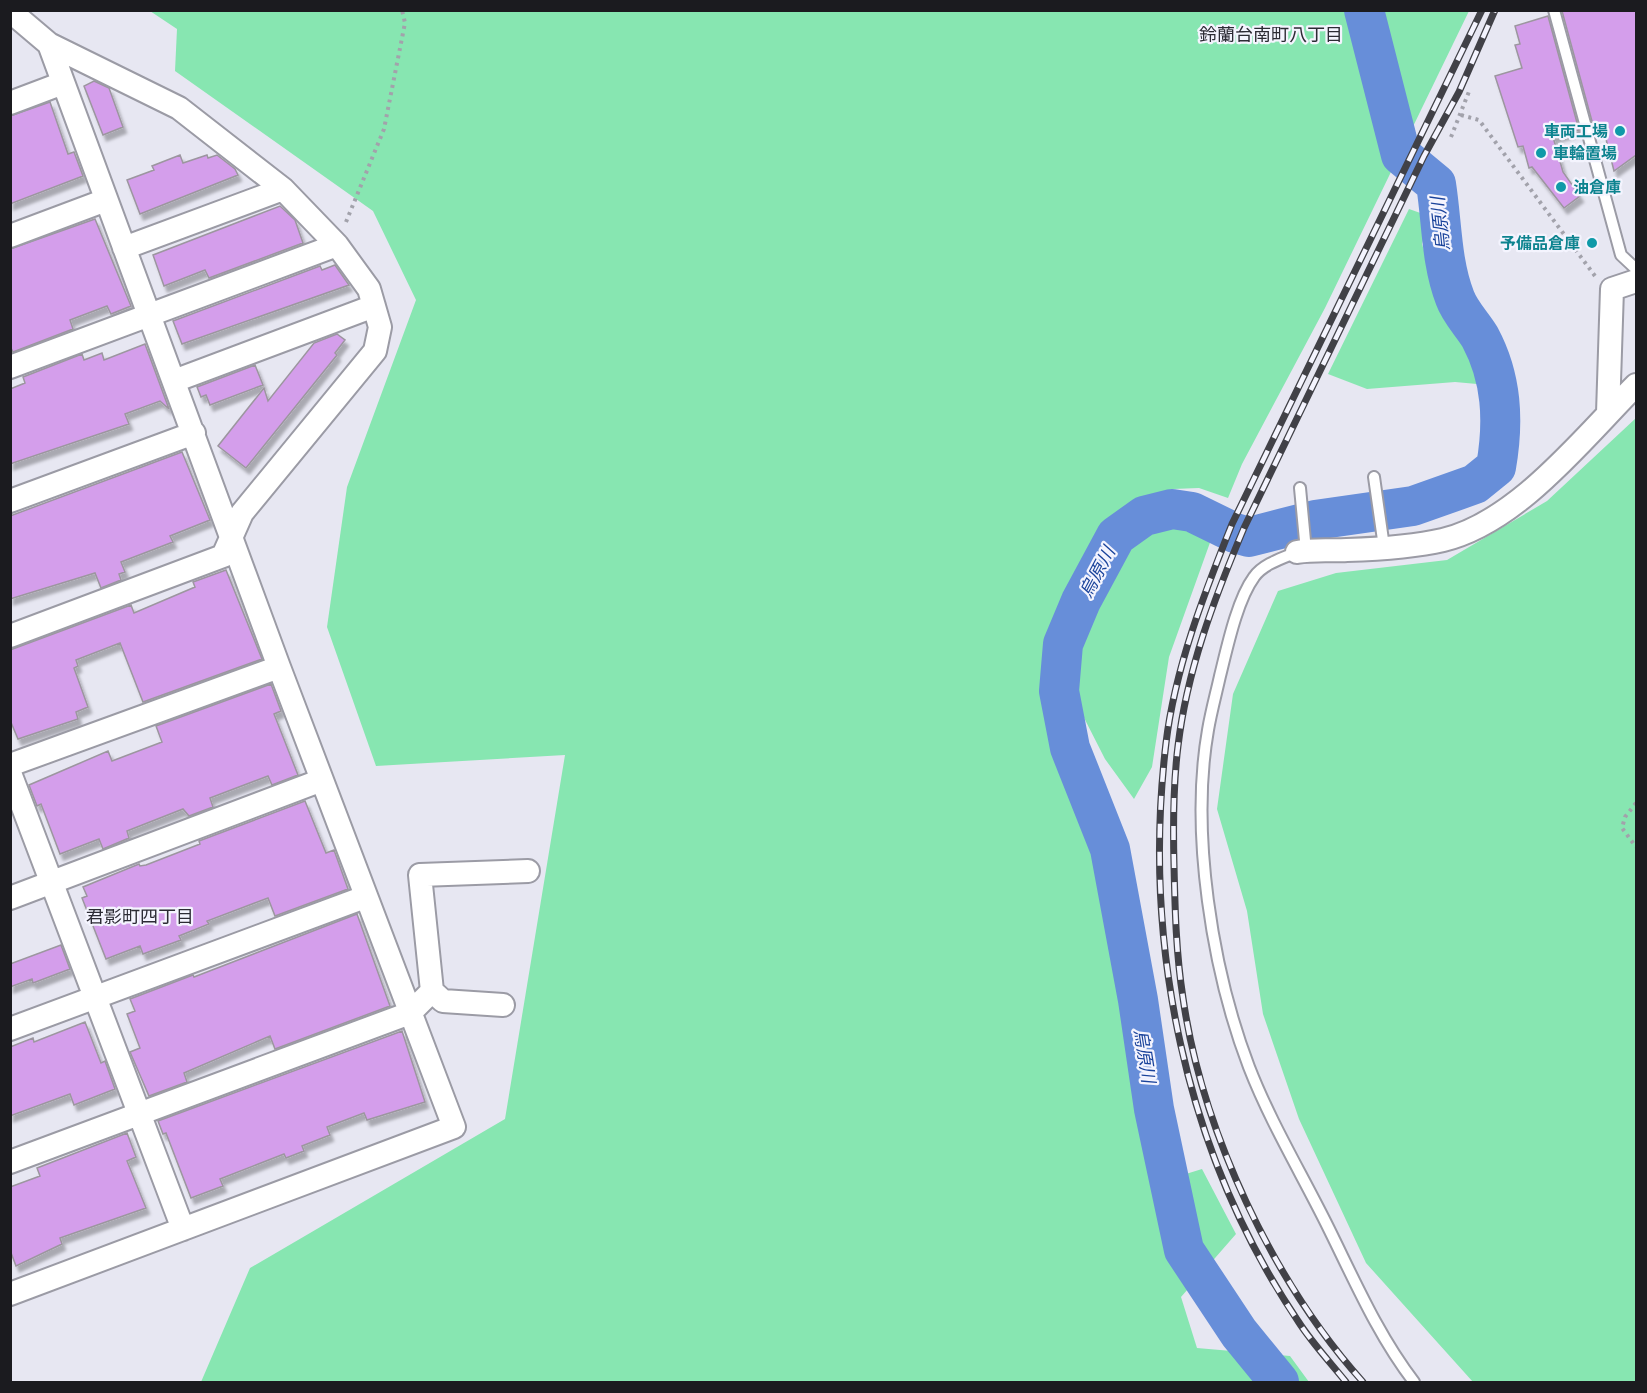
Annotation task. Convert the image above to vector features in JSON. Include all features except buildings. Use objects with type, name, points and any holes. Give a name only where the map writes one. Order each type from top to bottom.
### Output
[{"type":"street","points":[[10,11],[49,44],[179,108],[283,189],[337,245],[369,289],[380,327],[375,351],[242,513],[223,556],[10,636]]},
{"type":"street","points":[[10,1294],[454,1127],[365,897],[49,44]]},
{"type":"street","points":[[10,103],[63,83]]},
{"type":"street","points":[[124,248],[283,189]]},
{"type":"street","points":[[10,236],[106,200]]},
{"type":"street","points":[[10,367],[337,245]]},
{"type":"street","points":[[1608,413],[1612,289],[1636,281]]},
{"type":"street","points":[[174,381],[374,306]]},
{"type":"street","points":[[1303,547],[1444,539],[1476,527],[1510,509],[1636,385]]},
{"type":"street","points":[[10,501],[194,433]]},
{"type":"street","points":[[10,765],[279,667]]},
{"type":"street","points":[[10,773],[183,1229]]},
{"type":"street","points":[[10,898],[322,780]]},
{"type":"street","points":[[503,1005],[443,1001],[432,991],[420,875],[528,871]]},
{"type":"street","points":[[10,1029],[96,999],[365,897]]},
{"type":"street","points":[[10,1162],[410,1013],[432,991]]},
{"type":"lane","points":[[1554,10],[1621,255],[1636,269]]},
{"type":"lane","points":[[1374,477],[1383,542]]},
{"type":"lane","points":[[1300,488],[1303,547],[1268,565],[1254,576],[1241,604],[1223,667],[1208,730],[1201,803],[1205,880],[1233,1018],[1249,1067],[1278,1131],[1371,1314],[1414,1383]]},
{"type":"path","points":[[337,245],[384,129],[405,23],[402,10]]},
{"type":"path","points":[[1450,137],[1470,89]]},
{"type":"path","points":[[1461,115],[1479,120],[1601,284],[1612,289]]},
{"type":"path","points":[[1636,802],[1625,817],[1622,828],[1636,847]]},
{"type":"green space","points":[[150,11],[1469,11],[1325,308],[1242,464],[1228,498],[1199,488],[1173,489],[1143,498],[1123,521],[1140,528],[1185,525],[1212,537],[1169,657],[1152,767],[1134,799],[1105,759],[1077,704],[1047,709],[1122,865],[1148,988],[1160,1182],[1202,1169],[1236,1234],[1181,1297],[1197,1348],[1290,1356],[1309,1382],[201,1382],[250,1268],[505,1119],[565,755],[376,766],[327,627],[347,487],[416,300],[373,211],[175,71],[177,29]]},
{"type":"green space","points":[[1409,209],[1429,216],[1422,244],[1438,295],[1476,347],[1477,384],[1455,382],[1367,389],[1328,374]]},
{"type":"green space","points":[[1636,418],[1636,1382],[1473,1382],[1366,1263],[1299,1119],[1263,1014],[1247,911],[1217,809],[1233,694],[1278,591],[1336,573],[1447,560],[1547,501]]},
{"type":"waterway","name":"烏原川","points":[[1279,1382],[1239,1333],[1184,1250],[1154,1109],[1138,1000],[1110,849],[1070,748],[1059,691],[1063,644],[1081,601],[1116,536],[1144,516],[1172,509],[1192,512],[1235,533],[1249,537],[1315,520],[1413,506],[1475,484],[1496,467],[1500,416],[1493,368],[1480,337],[1460,308],[1450,284],[1444,256],[1436,184],[1401,155],[1364,10]]},
{"type":"railway","points":[[1346,1382],[1303,1329],[1259,1256],[1226,1188],[1200,1117],[1181,1044],[1167,970],[1161,894],[1160,819],[1166,743],[1183,659],[1201,604],[1232,524],[1482,10]]},
{"type":"railway","points":[[1363,1382],[1330,1342],[1300,1299],[1272,1252],[1246,1202],[1206,1100],[1192,1049],[1179,965],[1175,915],[1174,791],[1176,761],[1182,718],[1195,662],[1212,608],[1244,528],[1424,156],[1459,92],[1495,10]]},
{"type":"place","name":"車両工場","points":[[1620,131]]},
{"type":"place","name":"車輪置場","points":[[1541,153]]},
{"type":"place","name":"油倉庫","points":[[1561,187]]},
{"type":"place","name":"予備品倉庫","points":[[1592,243]]},
{"type":"district","name":"鈴蘭台南町八丁目","points":[[1271,34]]},
{"type":"district","name":"君影町四丁目","points":[[140,916]]}]
